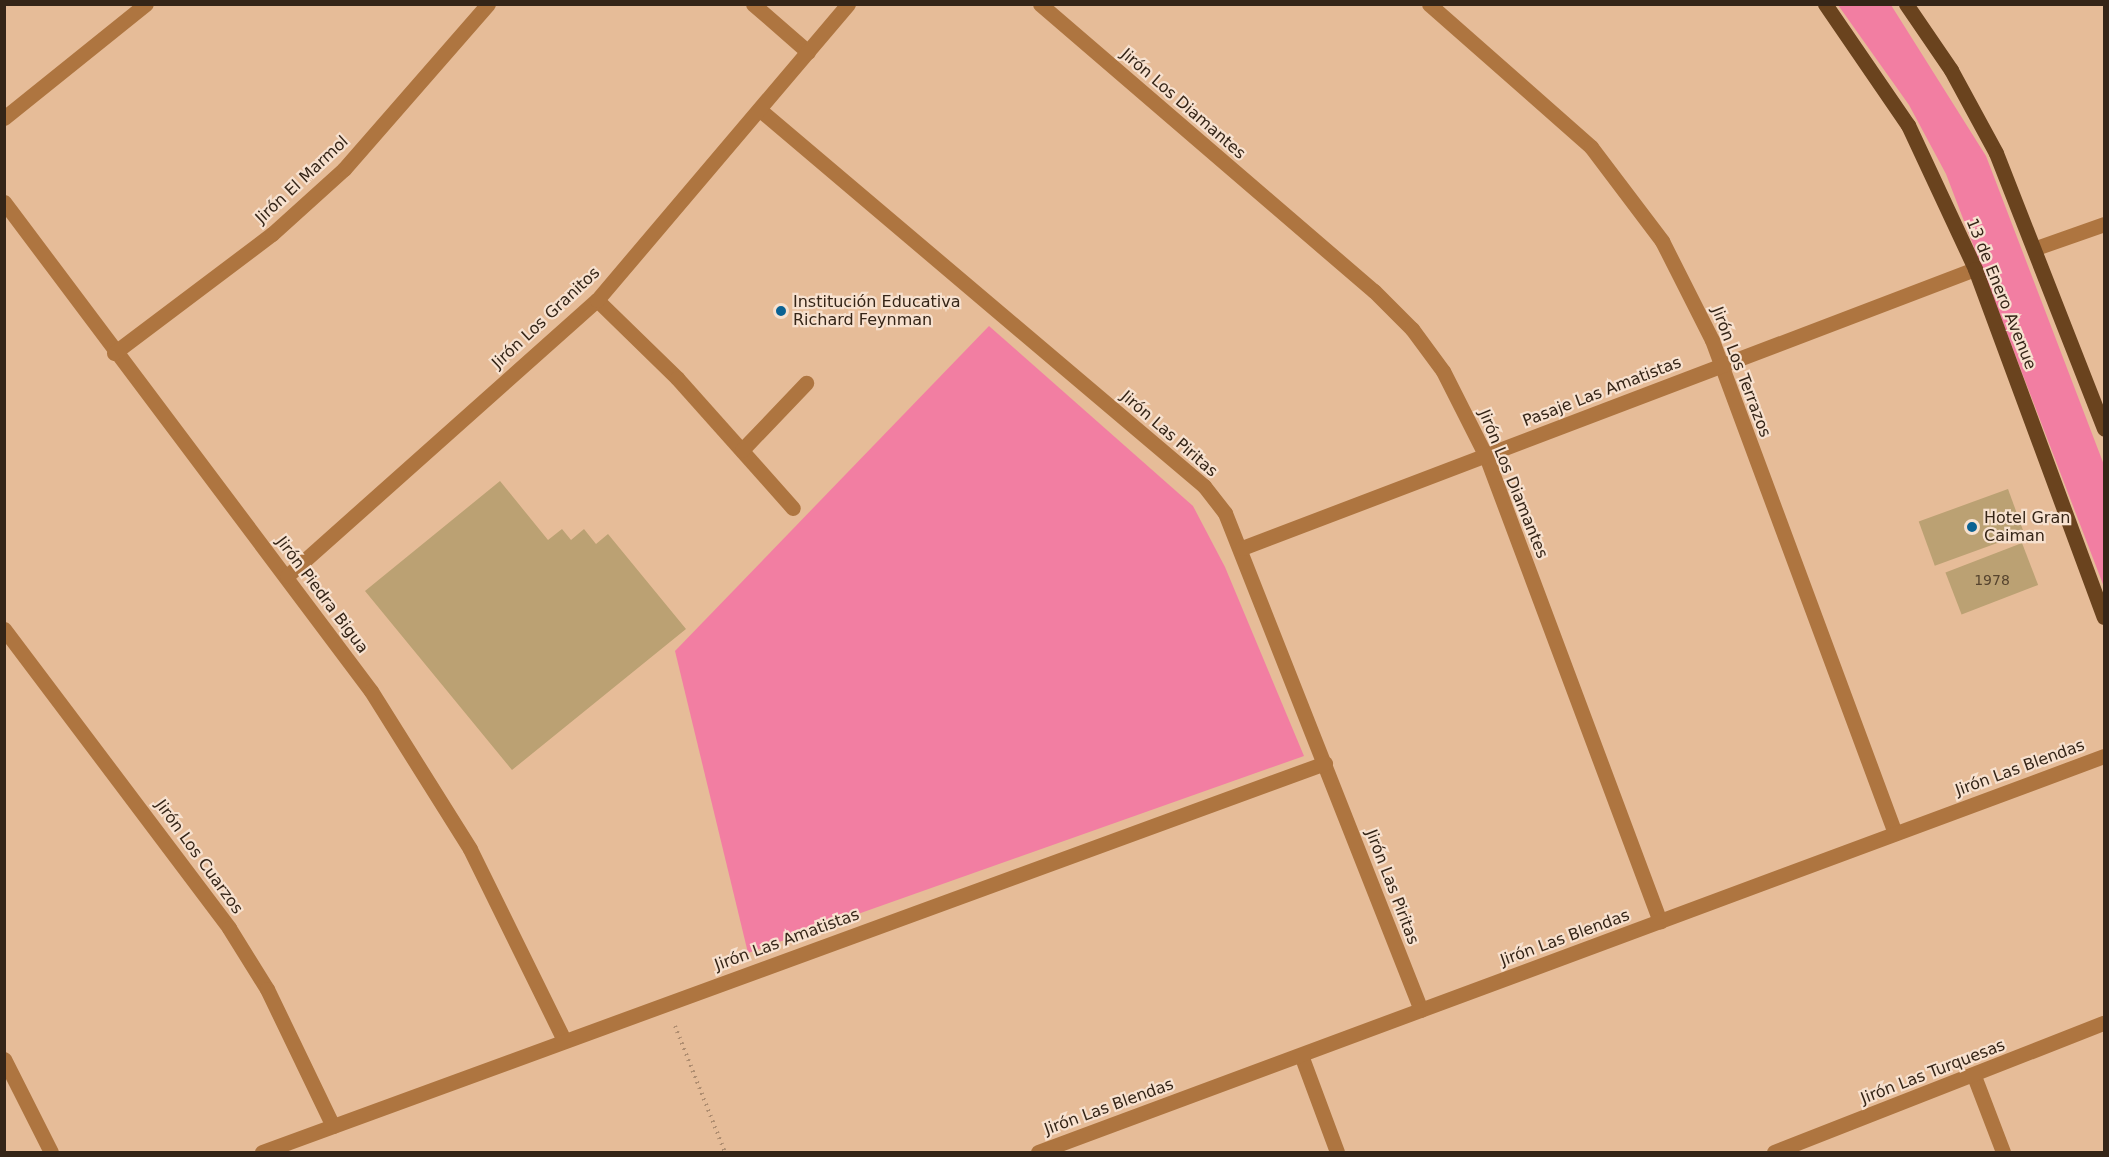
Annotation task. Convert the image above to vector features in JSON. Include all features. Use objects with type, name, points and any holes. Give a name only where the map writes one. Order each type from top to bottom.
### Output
[{"type":"main road","name":"13 de Enero Avenue","points":[[1825,4],[1908,125],[1975,269],[2104,617]]},
{"type":"main road","points":[[1906,4],[1951,70],[1996,153],[2036,248],[2104,429]]},
{"type":"street","points":[[4,118],[146,4]]},
{"type":"street","name":"Jirón El Marmol","points":[[114,353],[272,234],[344,169],[488,4]]},
{"type":"street","points":[[753,4],[807,52]]},
{"type":"street","name":"Jirón Los Granitos","points":[[287,576],[597,300],[848,4]]},
{"type":"street","name":"Jirón Los Diamantes","points":[[1040,4],[1412,329],[1443,371],[1486,456],[1660,922]]},
{"type":"street","name":"Jirón Los Terrazos","points":[[1429,4],[1551,110],[1625,188],[1687,286],[1721,365],[1894,834]]},
{"type":"street","name":"Jirón Las Piritas","points":[[760,110],[1204,486],[1242,548],[1421,1010]]},
{"type":"street","name":"Jirón Piedra Bigua","points":[[4,202],[114,353],[287,576],[428,777],[564,1040]]},
{"type":"street","points":[[2036,248],[2104,224]]},
{"type":"street","name":"Pasaje Las Amatistas","points":[[1242,548],[1975,269]]},
{"type":"street","points":[[597,300],[742,450],[793,508]]},
{"type":"street","points":[[742,450],[806,383]]},
{"type":"street","name":"Jirón Los Cuarzos","points":[[4,629],[229,928],[267,989],[333,1126]]},
{"type":"street","name":"Jirón Las Blendas","points":[[1038,1152],[2104,756]]},
{"type":"street","name":"Jirón Las Amatistas","points":[[262,1152],[1325,763]]},
{"type":"street","name":"Jirón Las Turquesas","points":[[1774,1152],[1974,1076],[2104,1023]]},
{"type":"street","points":[[1301,1055],[1337,1152]]},
{"type":"street","points":[[4,1059],[51,1152]]},
{"type":"street","points":[[1974,1076],[2003,1152]]},
{"type":"path","points":[[666,1003],[725,1152]]},
{"type":"shaded area","points":[[1838,5],[1891,5],[1986,156],[2104,465],[2104,587],[1946,174],[1909,105]]},
{"type":"shaded area","points":[[989,326],[1193,506],[1225,567],[1304,756],[748,953],[675,651]]},
{"type":"building","points":[[500,481],[548,540],[562,529],[571,540],[584,529],[596,544],[608,534],[686,629],[512,770],[365,591]]},
{"type":"building","name":"Hotel Gran Caiman","points":[[2008,489],[2024,533],[1935,566],[1919,521]]},
{"type":"building","points":[[2022,543],[2038,585],[1962,614],[1945,572]]},
{"type":"place","name":"Institución Educativa Richard Feynman","points":[[781,311]]},
{"type":"place","name":"Hotel Gran Caiman","points":[[1972,527]]}]
